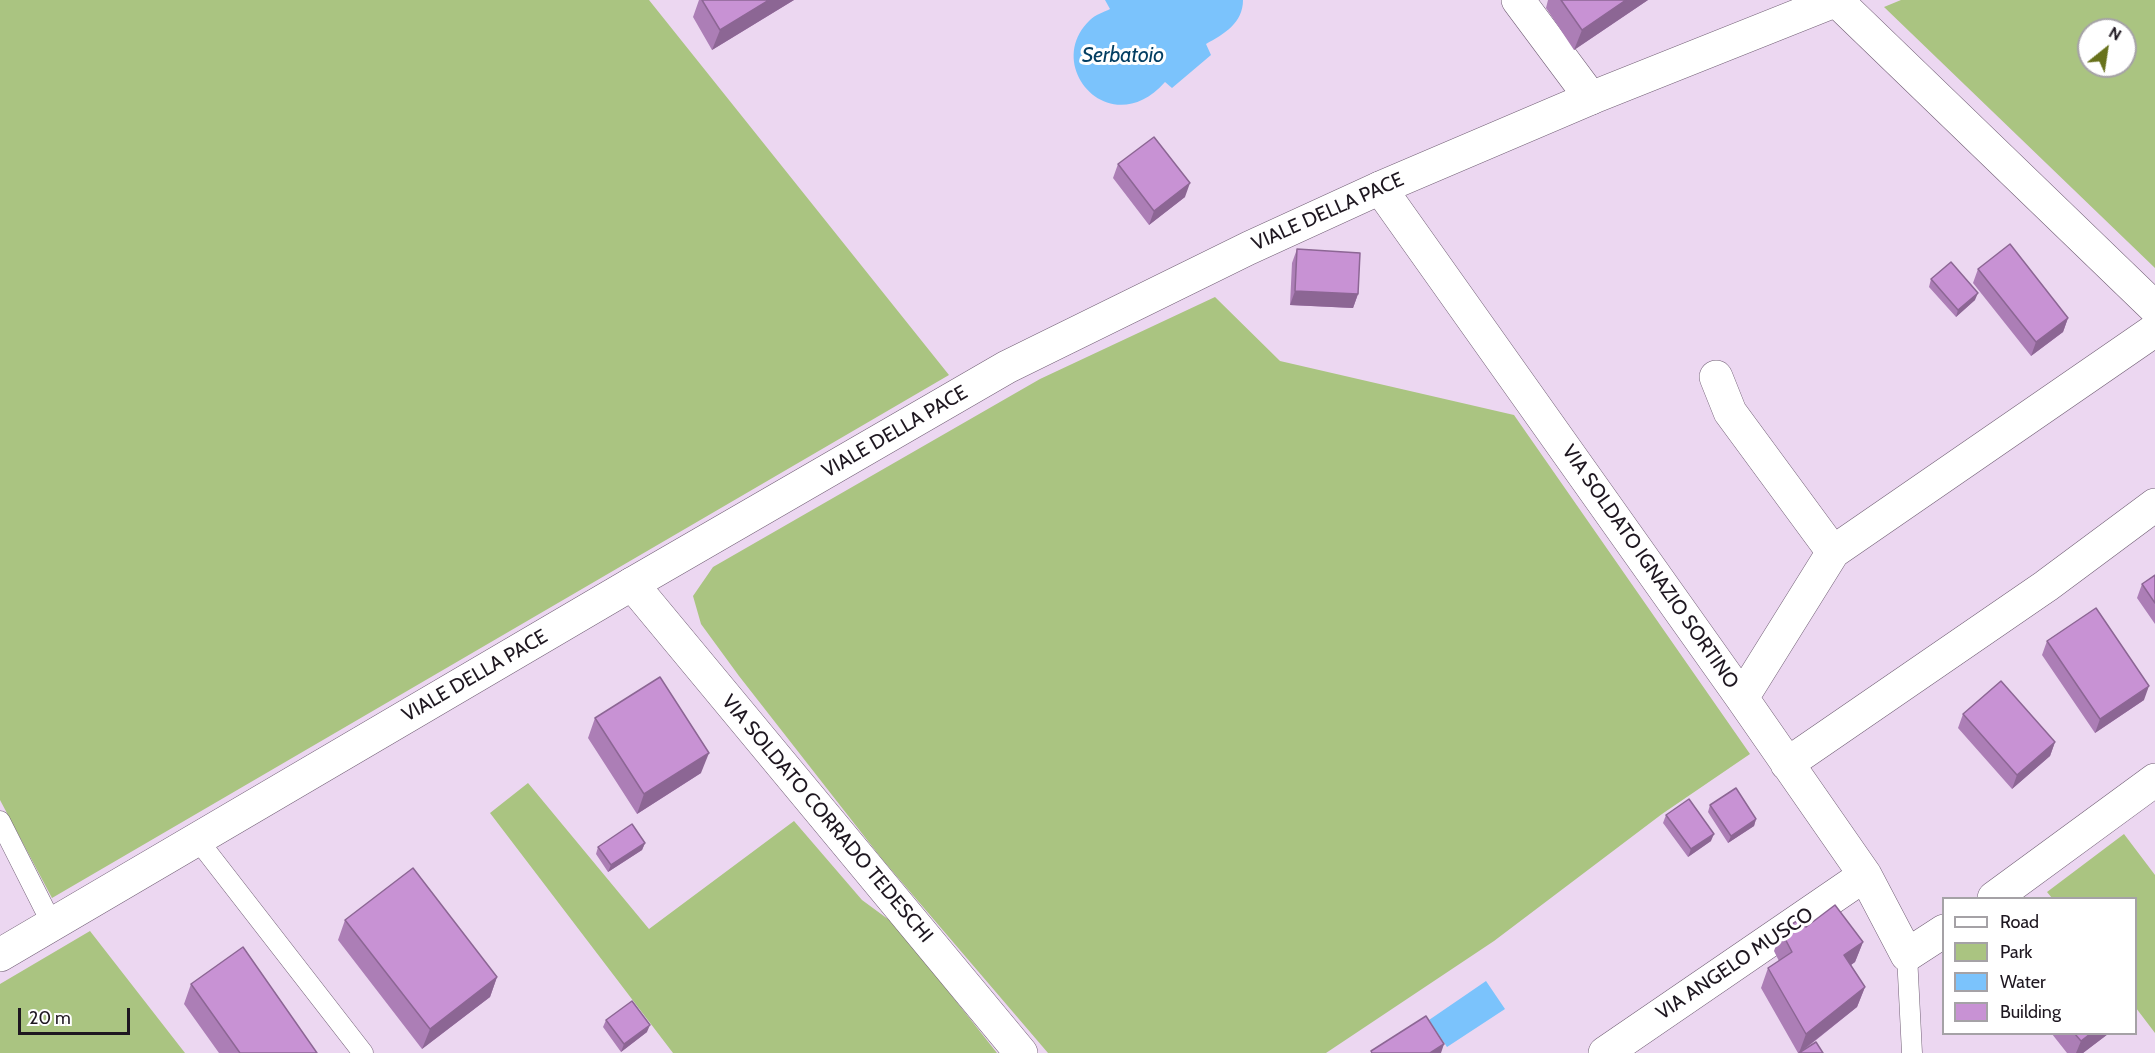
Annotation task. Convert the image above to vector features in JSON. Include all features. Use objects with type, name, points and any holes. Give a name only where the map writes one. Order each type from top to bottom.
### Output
[{"type":"street","points":[[1518,0],[1591,98]]},
{"type":"street","points":[[1836,0],[2155,308]]},
{"type":"street","name":"VIALE DELLA PACE","points":[[0,955],[1007,367],[1249,248],[1380,188],[1591,98],[1836,0]]},
{"type":"street","name":"VIA SOLDATO IGNAZIO SORTINO","points":[[1380,188],[1865,875],[1907,955]]},
{"type":"street","points":[[1742,698],[1833,552],[2155,330]]},
{"type":"street","points":[[1716,377],[1730,412],[1833,552]]},
{"type":"street","points":[[1787,764],[2046,586],[2155,505]]},
{"type":"street","name":"VIA SOLDATO CORRADO TEDESCHI","points":[[632,584],[1021,1053]]},
{"type":"street","points":[[1995,897],[2155,780]]},
{"type":"street","name":"VIA ANGELO MUSCO","points":[[1605,1053],[1865,875]]},
{"type":"street","points":[[1907,955],[1942,932]]},
{"type":"lane","points":[[0,821],[52,924]]},
{"type":"lane","points":[[197,839],[363,1053]]},
{"type":"lane","points":[[1907,955],[1911,1053]]},
{"type":"green space","points":[[0,0],[649,0],[949,375],[52,898],[0,800]]},
{"type":"green space","points":[[1901,0],[2155,0],[2155,268],[1884,7]]},
{"type":"green space","points":[[1215,297],[1280,361],[1514,415],[1750,754],[1662,814],[1494,941],[1326,1053],[1048,1053],[882,859],[739,676],[701,624],[693,596],[713,567],[1040,379]]},
{"type":"green space","points":[[528,783],[649,929],[794,821],[862,900],[896,925],[997,1053],[673,1053],[490,813]]},
{"type":"green space","points":[[2124,834],[2155,875],[2155,1033],[2137,1009],[2137,897],[2051,897],[2047,892]]},
{"type":"green space","points":[[90,931],[185,1053],[0,1053],[0,984]]},
{"type":"water","name":"Serbatoio","points":[[1105,0],[1243,0],[1240,15],[1231,27],[1206,44],[1211,55],[1172,88],[1165,82],[1144,99],[1123,105],[1104,101],[1089,91],[1078,76],[1074,57],[1077,38],[1090,20],[1110,9]]},
{"type":"water","points":[[1486,981],[1505,1009],[1447,1047],[1429,1020]]},
{"type":"building","points":[[702,0],[769,0],[720,30]]},
{"type":"building","points":[[1561,0],[1626,0],[1582,30]]},
{"type":"building","points":[[1154,137],[1190,183],[1154,211],[1118,164]]},
{"type":"building","points":[[2010,244],[2068,318],[2036,342],[1978,269]]},
{"type":"building","points":[[1297,249],[1360,253],[1358,294],[1295,291]]},
{"type":"building","points":[[1951,262],[1978,293],[1958,310],[1931,279]]},
{"type":"building","points":[[2155,575],[2155,603],[2142,584]]},
{"type":"building","points":[[2096,608],[2149,686],[2100,719],[2047,641]]},
{"type":"building","points":[[660,677],[709,753],[644,794],[595,718]]},
{"type":"building","points":[[2001,681],[2055,742],[2017,775],[1963,714]]},
{"type":"building","points":[[1736,788],[1756,819],[1731,836],[1710,805]]},
{"type":"building","points":[[1689,799],[1714,834],[1691,849],[1666,815]]},
{"type":"building","points":[[632,824],[645,843],[611,865],[598,847]]},
{"type":"building","points":[[413,868],[497,977],[430,1029],[345,920]]},
{"type":"building","points":[[1835,905],[1863,942],[1844,955],[1865,987],[1806,1034],[1768,968],[1792,952],[1781,931],[1800,919],[1806,927]]},
{"type":"building","points":[[243,947],[317,1053],[240,1053],[191,984]]},
{"type":"building","points":[[632,1001],[650,1025],[624,1044],[606,1020]]},
{"type":"building","points":[[1426,1016],[1444,1044],[1430,1053],[1372,1053],[1371,1051]]},
{"type":"building","points":[[2076,1035],[2089,1035],[2081,1041]]},
{"type":"building","points":[[1816,1042],[1823,1053],[1799,1053]]}]
